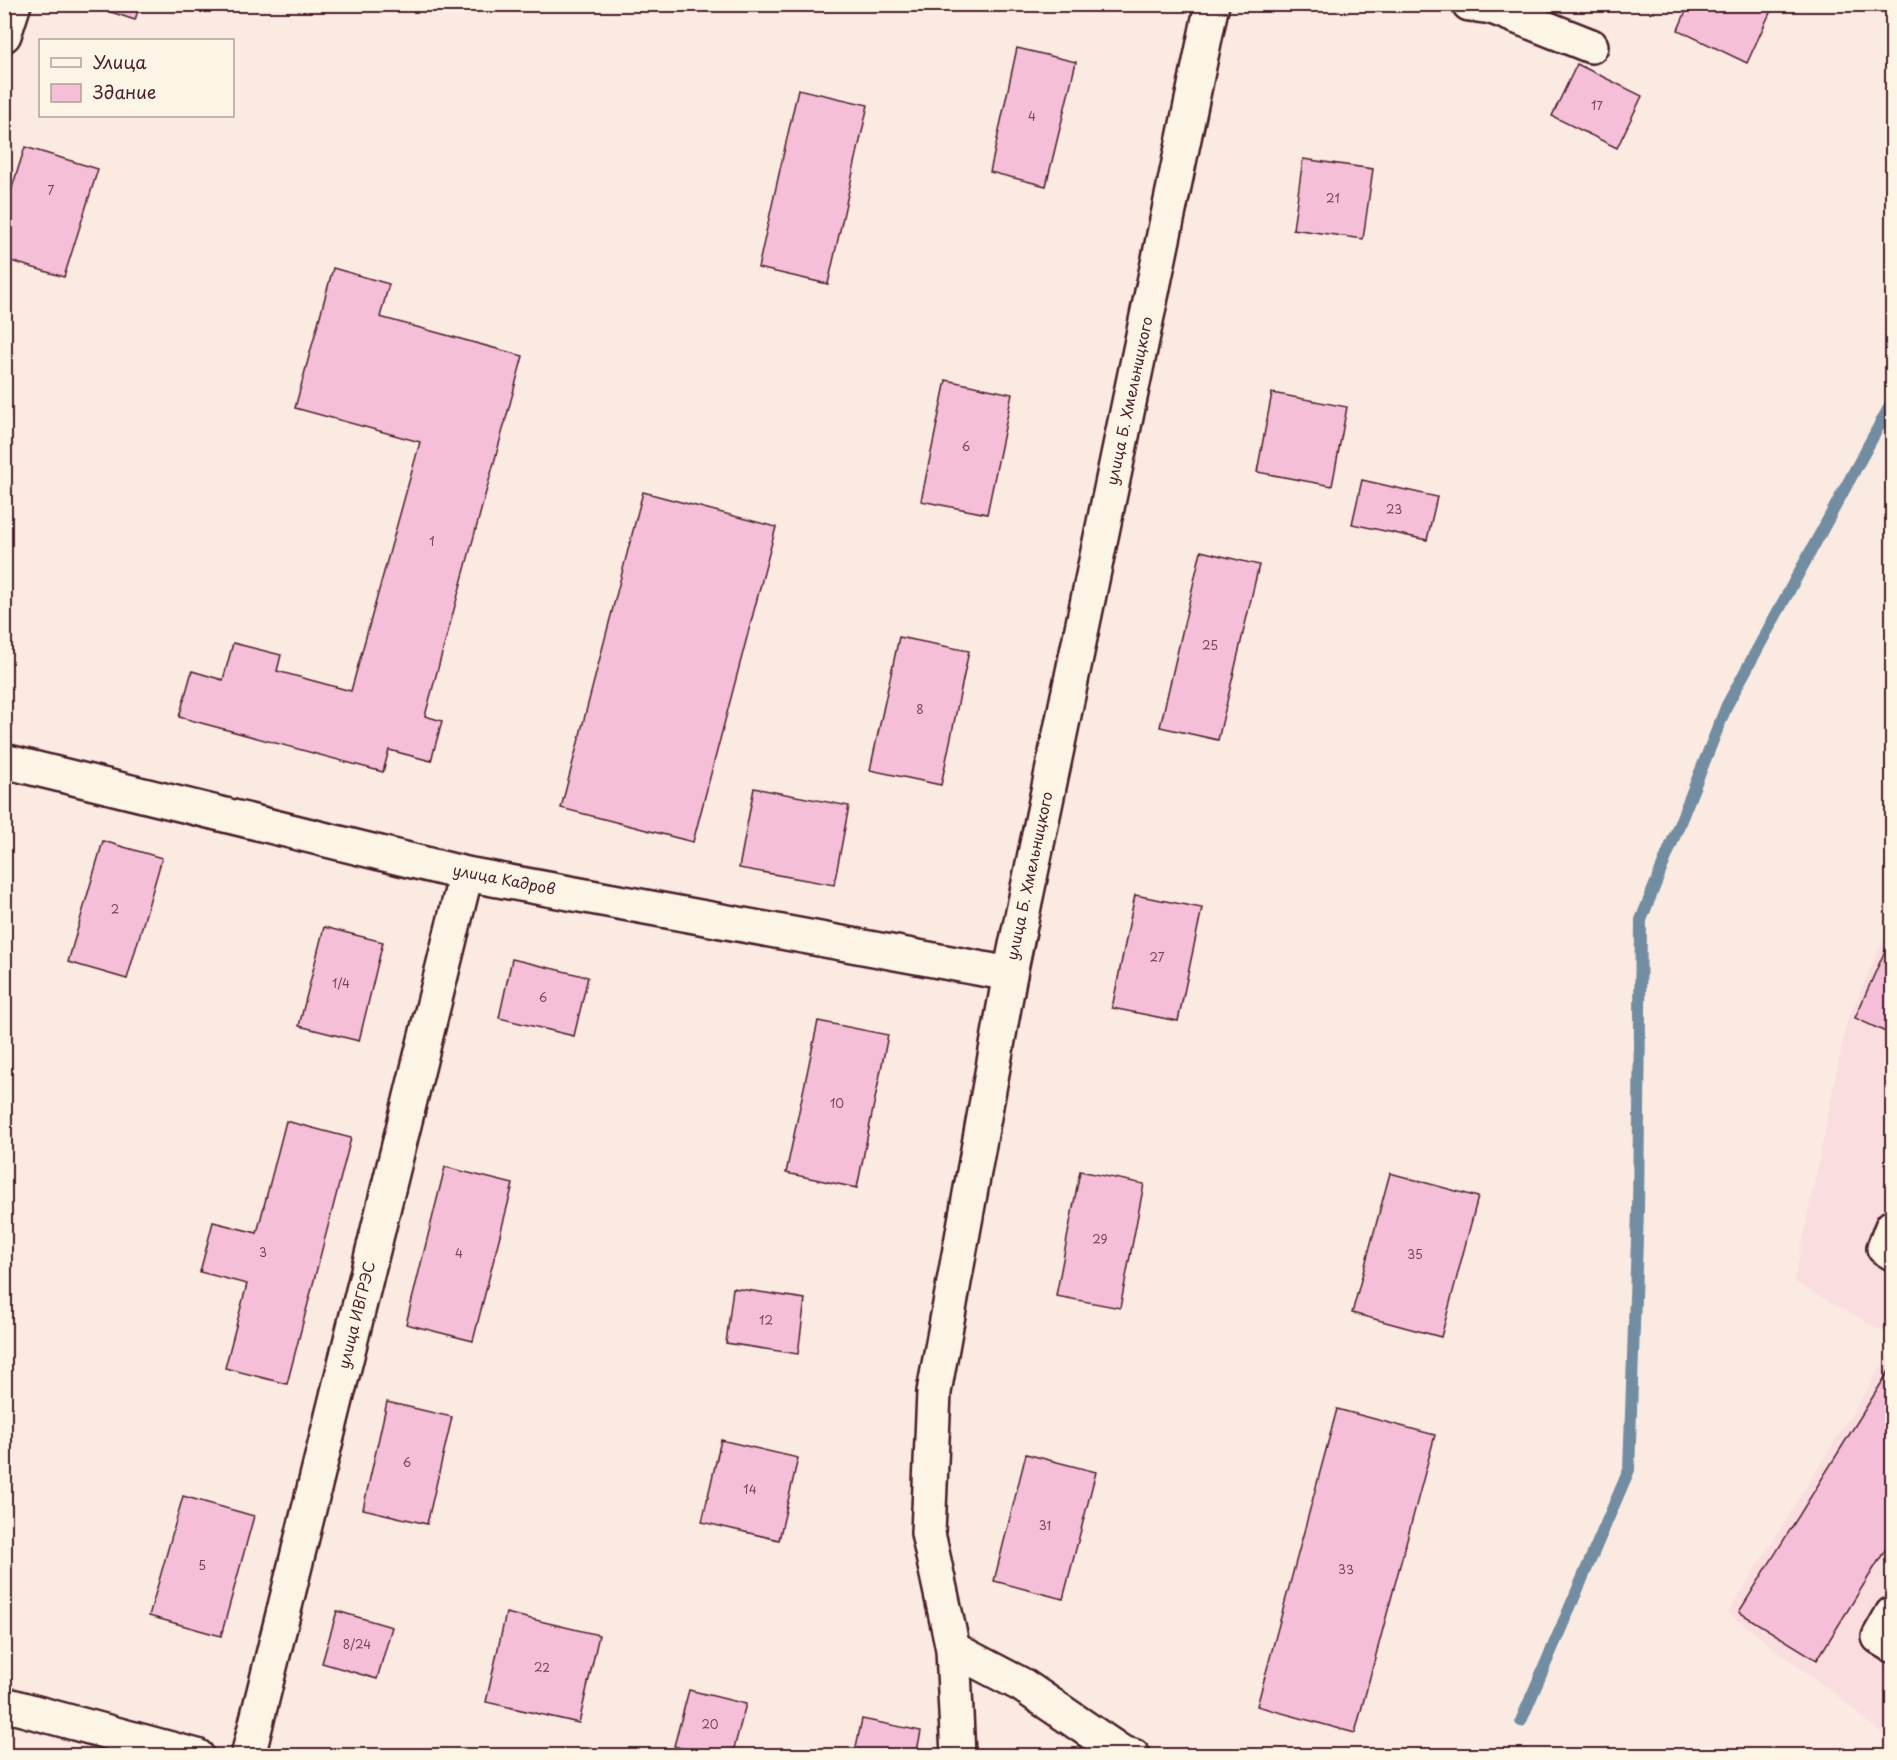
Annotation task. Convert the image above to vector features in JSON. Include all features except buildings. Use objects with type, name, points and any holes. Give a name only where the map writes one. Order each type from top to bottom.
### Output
[{"type":"street","points":[[4,35],[14,4]]},
{"type":"street","name":"улица Б. Хмельницкого","points":[[958,1755],[953,1649],[928,1533],[934,1392],[1010,974],[1212,4]]},
{"type":"street","points":[[1470,4],[1492,7],[1591,46]]},
{"type":"street","name":"улица Кадров","points":[[4,761],[466,874],[1010,974]]},
{"type":"street","name":"улица ИВГРЭС","points":[[248,1755],[466,874]]},
{"type":"street","points":[[1893,1227],[1884,1248],[1893,1253]]},
{"type":"street","points":[[1893,1614],[1879,1637],[1893,1645]]},
{"type":"street","points":[[953,1649],[1022,1685],[1122,1753],[1133,1755]]},
{"type":"street","points":[[4,1704],[197,1755]]},
{"type":"shaded area","points":[[1892,921],[1892,1336],[1794,1282],[1847,1021]]},
{"type":"shaded area","points":[[1892,1349],[1892,1742],[1835,1694],[1728,1613]]},
{"type":"waterway","points":[[1521,1721],[1629,1470],[1638,1211],[1641,920],[1727,705],[1892,402]]}]
